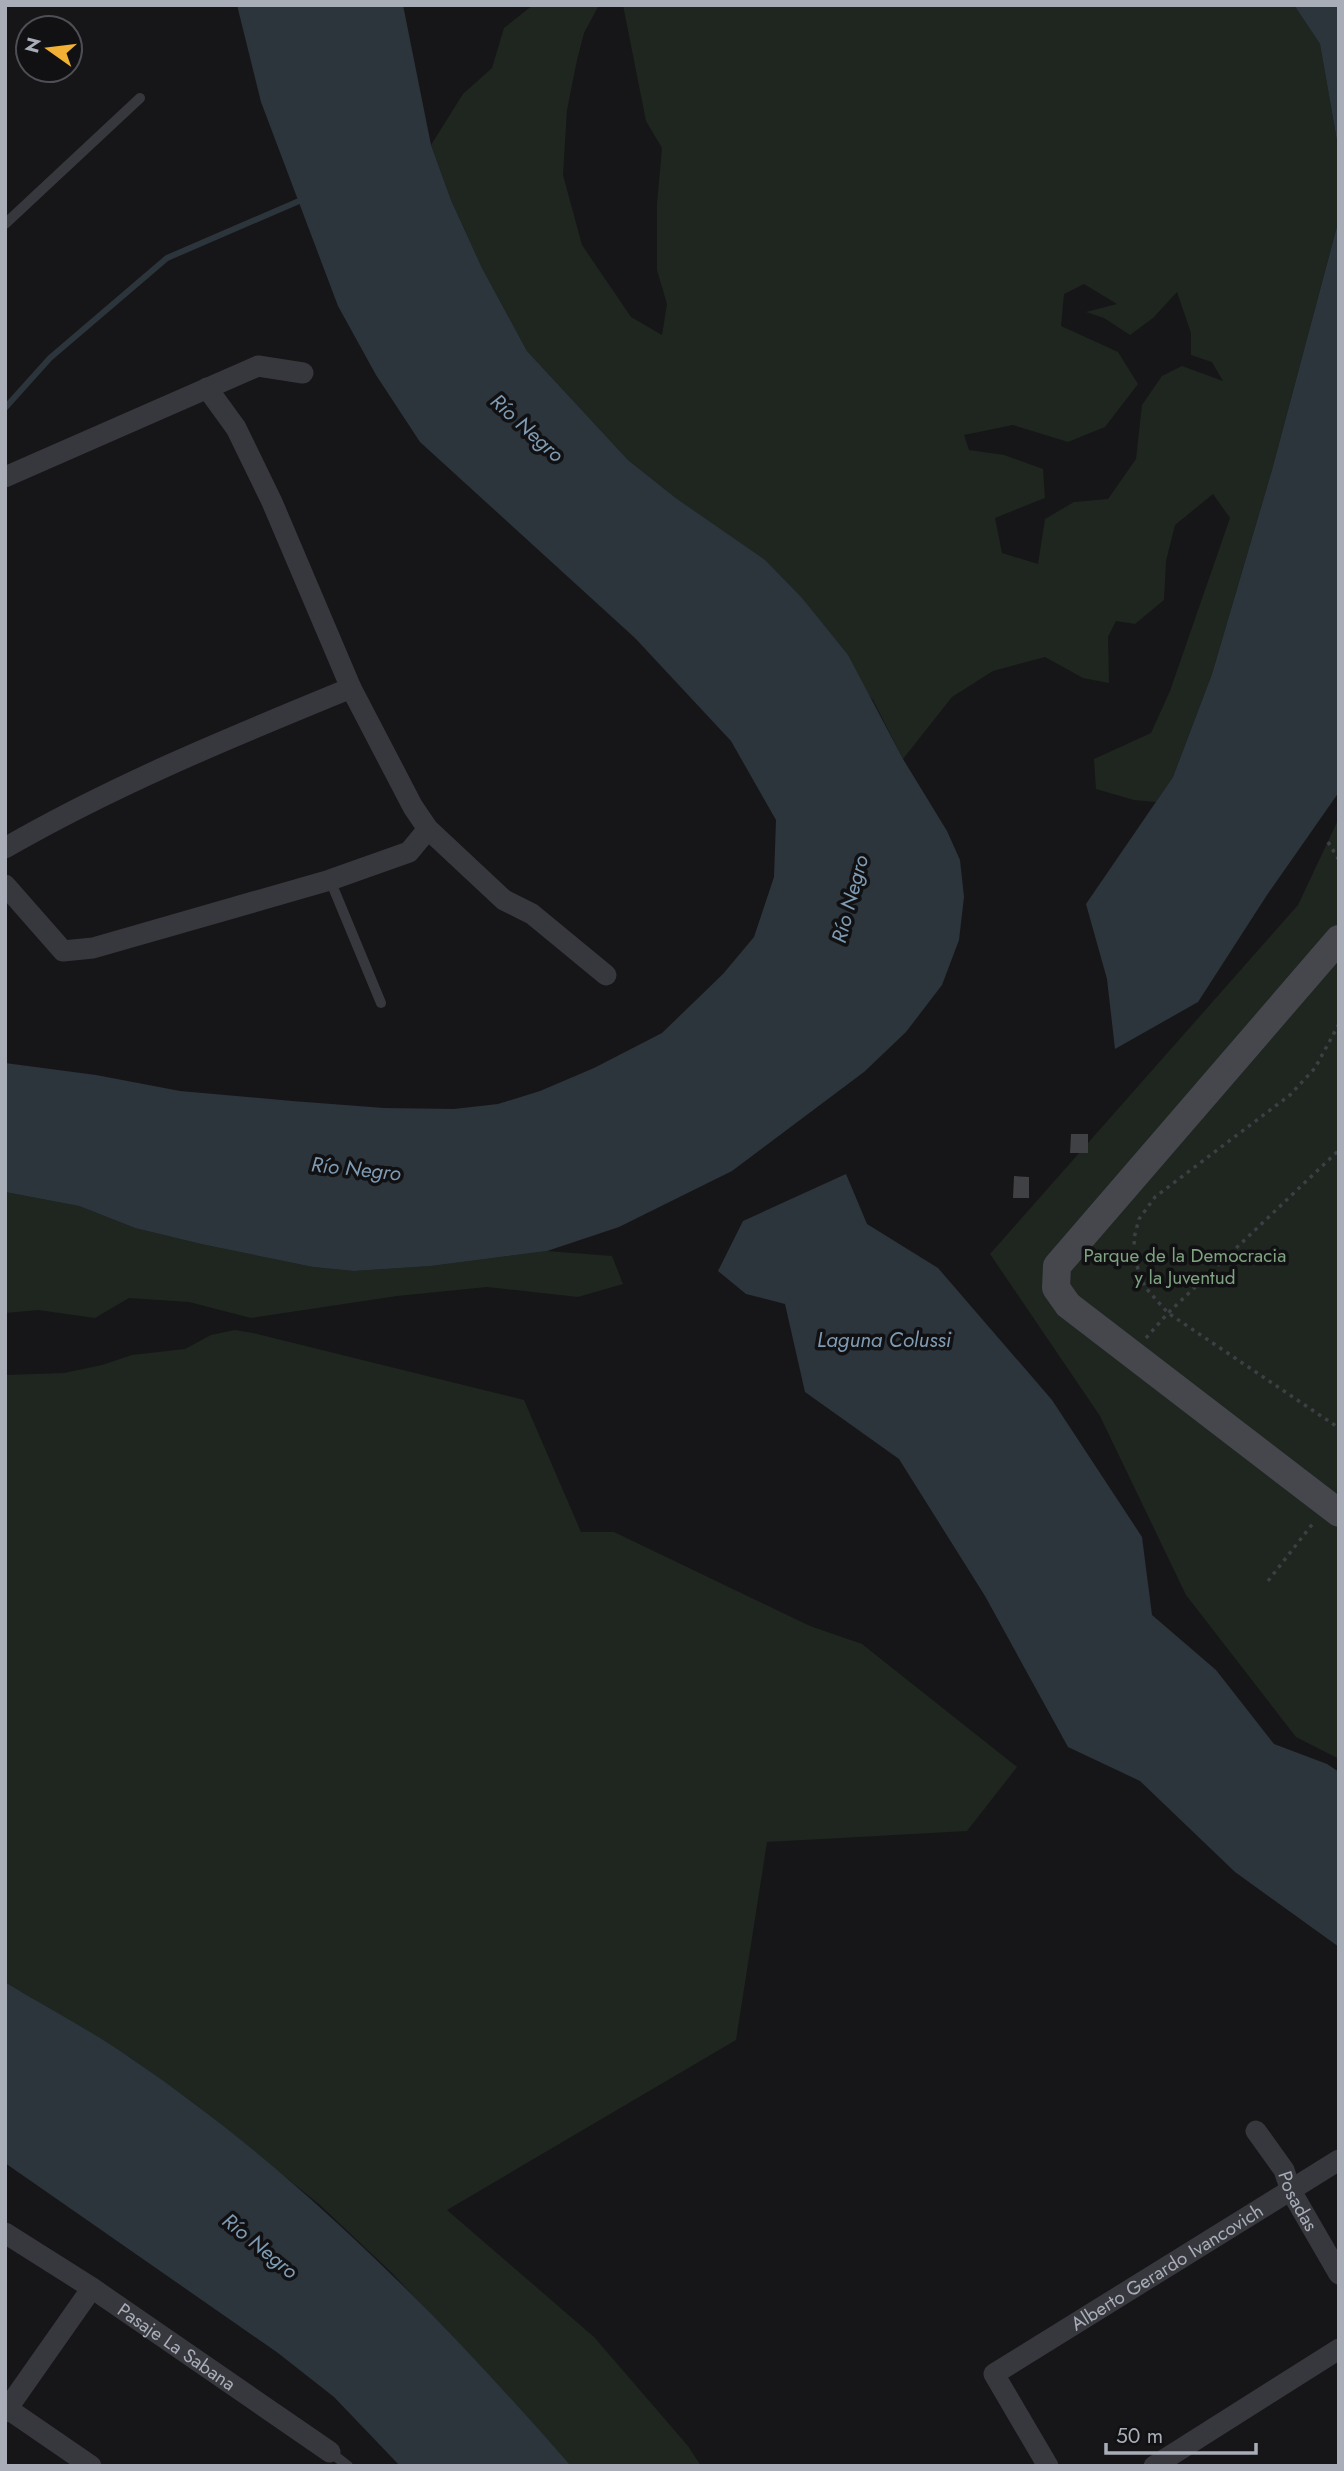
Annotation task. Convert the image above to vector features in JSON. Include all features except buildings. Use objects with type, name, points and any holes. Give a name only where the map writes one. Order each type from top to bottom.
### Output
[{"type":"street","points":[[5,477],[258,366],[303,373]]},
{"type":"street","points":[[207,388],[236,428],[272,502],[351,688],[413,807],[428,829],[504,900],[532,914],[606,975]]},
{"type":"street","points":[[5,848],[53,821],[201,750],[351,688]]},
{"type":"street","points":[[5,885],[64,951],[93,948],[330,880],[409,852],[428,829]]},
{"type":"street","points":[[1334,1509],[1068,1305],[1056,1288],[1057,1266],[1339,939]]},
{"type":"street","name":"Posadas","points":[[1256,2131],[1284,2170],[1291,2191],[1339,2274]]},
{"type":"street","name":"Alberto Gerardo Ivancovich","points":[[1048,2466],[994,2374],[1339,2161]]},
{"type":"street","name":"Pasaje La Sabana","points":[[5,2233],[92,2288],[330,2452]]},
{"type":"street","points":[[91,2466],[6,2409],[92,2288]]},
{"type":"street","points":[[1154,2466],[1339,2349]]},
{"type":"lane","points":[[5,224],[140,97]]},
{"type":"lane","points":[[330,880],[381,1003]]},
{"type":"lane","name":"Pasaje La Sabana","points":[[330,2452],[348,2466]]},
{"type":"path","points":[[1328,842],[1339,860]]},
{"type":"path","points":[[1339,1024],[1315,1069],[1290,1095],[1154,1197],[1139,1219],[1134,1238],[1135,1261],[1145,1287],[1168,1313],[1339,1428]]},
{"type":"path","points":[[1131,1355],[1168,1313],[1339,1150]]},
{"type":"path","points":[[1268,1581],[1334,1509]]},
{"type":"green space","points":[[533,5],[599,5],[584,33],[577,60],[567,110],[563,175],[582,245],[631,317],[662,335],[667,304],[657,270],[657,204],[662,148],[646,121],[623,5],[1294,5],[1320,44],[1339,152],[1339,219],[1272,470],[1212,674],[1173,777],[1156,802],[1134,800],[1096,789],[1094,759],[1151,733],[1170,691],[1230,518],[1213,494],[1175,525],[1166,561],[1164,600],[1135,624],[1116,621],[1108,637],[1109,683],[1083,678],[1045,657],[993,671],[952,697],[903,759],[873,700],[677,499],[628,460],[527,351],[482,268],[451,200],[431,145],[463,94],[492,68],[504,28]],"holes":[[[1084,284],[1117,304],[1086,312],[1104,318],[1130,335],[1153,318],[1177,292],[1191,333],[1191,355],[1212,362],[1223,381],[1182,366],[1162,376],[1142,405],[1136,459],[1108,499],[1074,502],[1045,519],[1038,564],[1002,553],[995,518],[1045,498],[1043,469],[1004,455],[969,450],[964,435],[1013,425],[1068,442],[1105,427],[1138,384],[1118,352],[1061,326],[1064,294]]]},
{"type":"green space","name":"Parque de la Democracia y la Juventud","points":[[1339,818],[1339,1759],[1296,1737],[1186,1595],[1100,1416],[990,1254],[1298,905]]},
{"type":"green space","points":[[5,1192],[79,1206],[135,1228],[313,1267],[354,1271],[431,1266],[547,1251],[612,1256],[623,1284],[578,1297],[487,1287],[397,1296],[251,1318],[189,1302],[129,1298],[95,1318],[38,1310],[5,1313]]},
{"type":"green space","points":[[235,1330],[524,1400],[581,1532],[614,1532],[810,1626],[862,1644],[1017,1767],[967,1831],[767,1842],[736,2040],[447,2210],[594,2337],[688,2446],[701,2466],[571,2466],[392,2273],[320,2205],[196,2105],[131,2058],[5,1982],[5,1375],[64,1373],[132,1355],[185,1349],[211,1335]]},
{"type":"water","name":"Río Negro","points":[[237,5],[403,5],[431,145],[451,200],[482,268],[527,351],[628,460],[677,499],[765,560],[802,598],[848,655],[903,759],[947,831],[960,860],[964,897],[959,940],[942,985],[906,1032],[864,1072],[732,1171],[619,1227],[547,1251],[431,1266],[354,1271],[313,1267],[135,1228],[79,1206],[5,1192],[5,1063],[96,1075],[180,1091],[292,1101],[384,1108],[454,1109],[498,1104],[540,1091],[594,1068],[662,1033],[723,974],[754,937],[774,877],[776,820],[731,741],[635,638],[420,442],[376,375],[338,306],[261,102]]},
{"type":"water","points":[[1294,5],[1339,5],[1339,152],[1320,44]]},
{"type":"water","points":[[1339,219],[1339,792],[1267,895],[1198,1002],[1115,1049],[1107,979],[1086,904],[1173,777],[1212,674],[1272,470]]},
{"type":"water","name":"Laguna Colussi","points":[[846,1174],[867,1224],[938,1268],[1052,1400],[1142,1537],[1152,1615],[1216,1670],[1274,1744],[1327,1764],[1339,1772],[1339,1947],[1235,1872],[1140,1781],[1068,1747],[985,1596],[899,1459],[805,1392],[785,1304],[746,1294],[718,1271],[743,1221]]},
{"type":"water","name":"Río Negro","points":[[5,1982],[132,2059],[252,2149],[365,2249],[418,2301],[571,2466],[400,2466],[334,2397],[278,2353],[5,2163]]},
{"type":"waterway","points":[[5,408],[50,358],[167,258],[306,198]]}]
